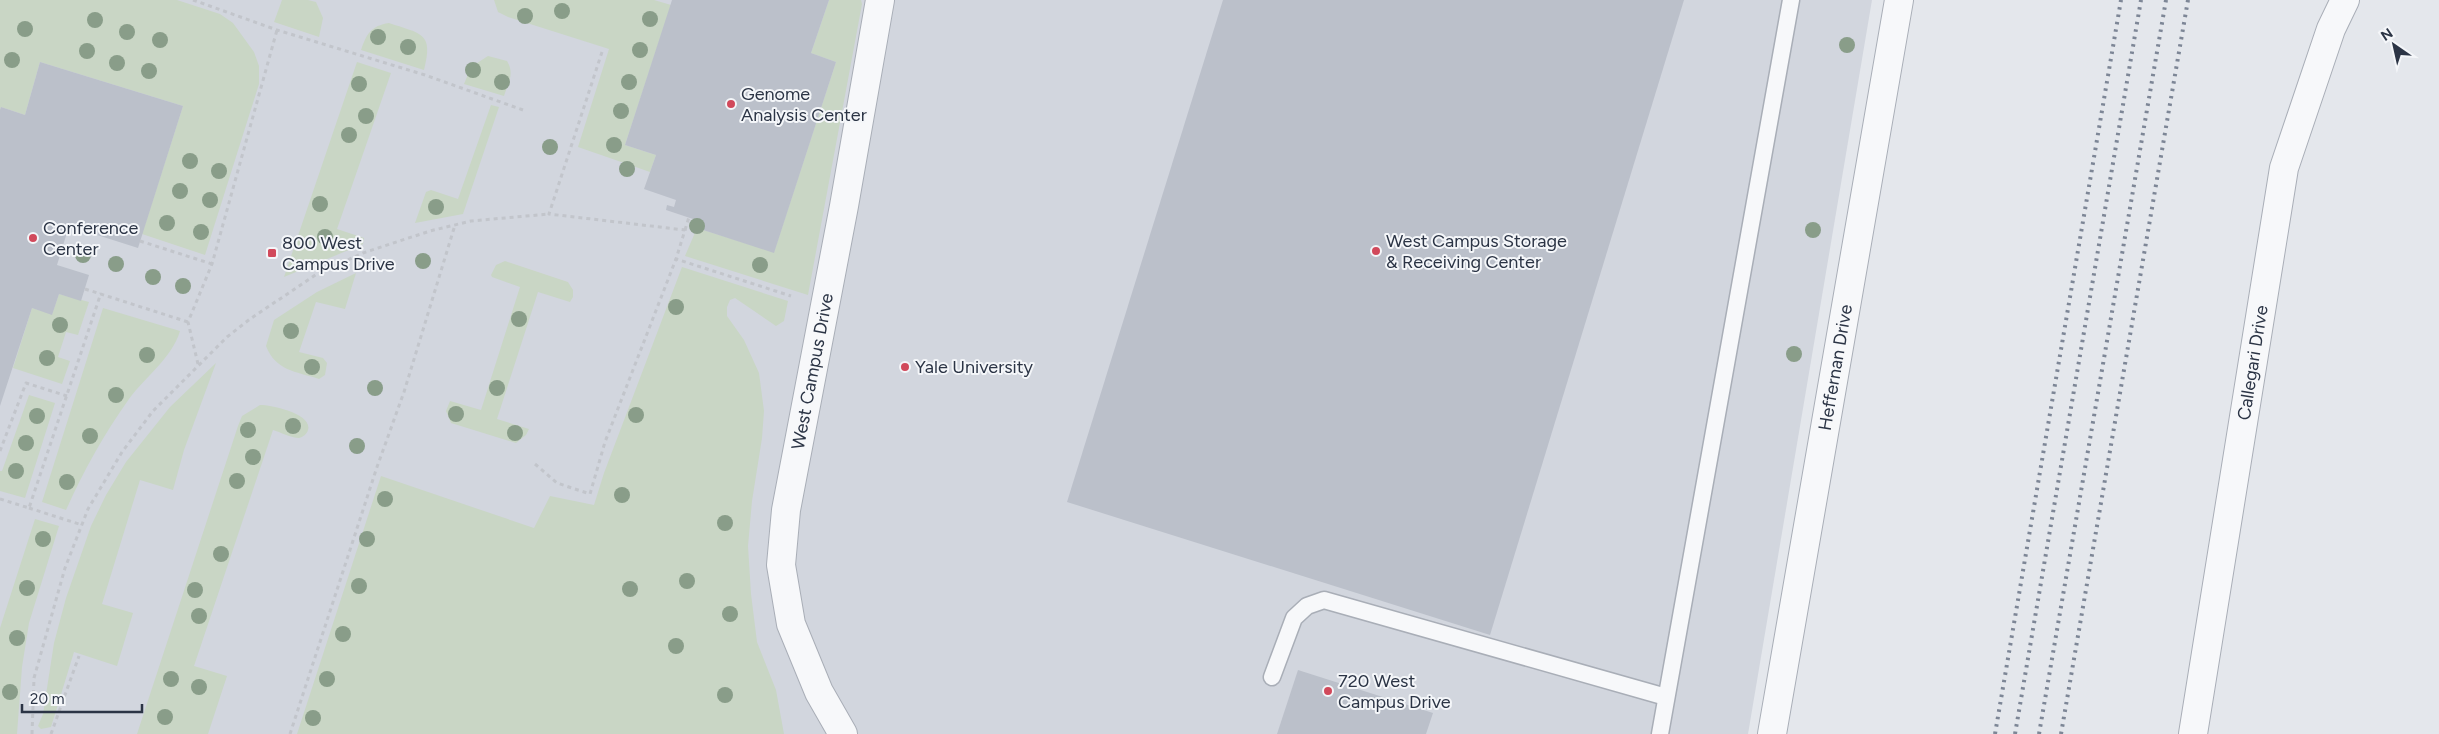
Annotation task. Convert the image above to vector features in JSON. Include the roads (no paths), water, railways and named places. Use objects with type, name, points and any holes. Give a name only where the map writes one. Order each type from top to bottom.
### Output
[{"type":"street","name":"West Campus Drive","points":[[843,734],[819,692],[791,624],[781,565],[786,510],[844,206],[880,0]]},
{"type":"street","name":"Heffernan Drive","points":[[1772,734],[1898,0]]},
{"type":"street","name":"Callegari Drive","points":[[2193,734],[2284,168],[2330,30],[2345,0]]},
{"type":"lane","points":[[1660,734],[1791,0]]},
{"type":"lane","points":[[1272,677],[1294,618],[1307,606],[1324,600],[1666,697]]},
{"type":"railway","points":[[1995,734],[2121,0]]},
{"type":"railway","points":[[2015,734],[2141,0]]},
{"type":"railway","points":[[2039,734],[2166,0]]},
{"type":"railway","points":[[2061,734],[2188,0]]},
{"type":"place","name":"Genome Analysis Center","points":[[731,104]]},
{"type":"place","name":"Conference Center","points":[[33,238]]},
{"type":"place","name":"West Campus Storage & Receiving Center","points":[[1376,251]]},
{"type":"place","name":"800 West Campus Drive","points":[[272,253]]},
{"type":"place","name":"Yale University","points":[[905,367]]},
{"type":"place","name":"720 West Campus Drive","points":[[1328,691]]}]
